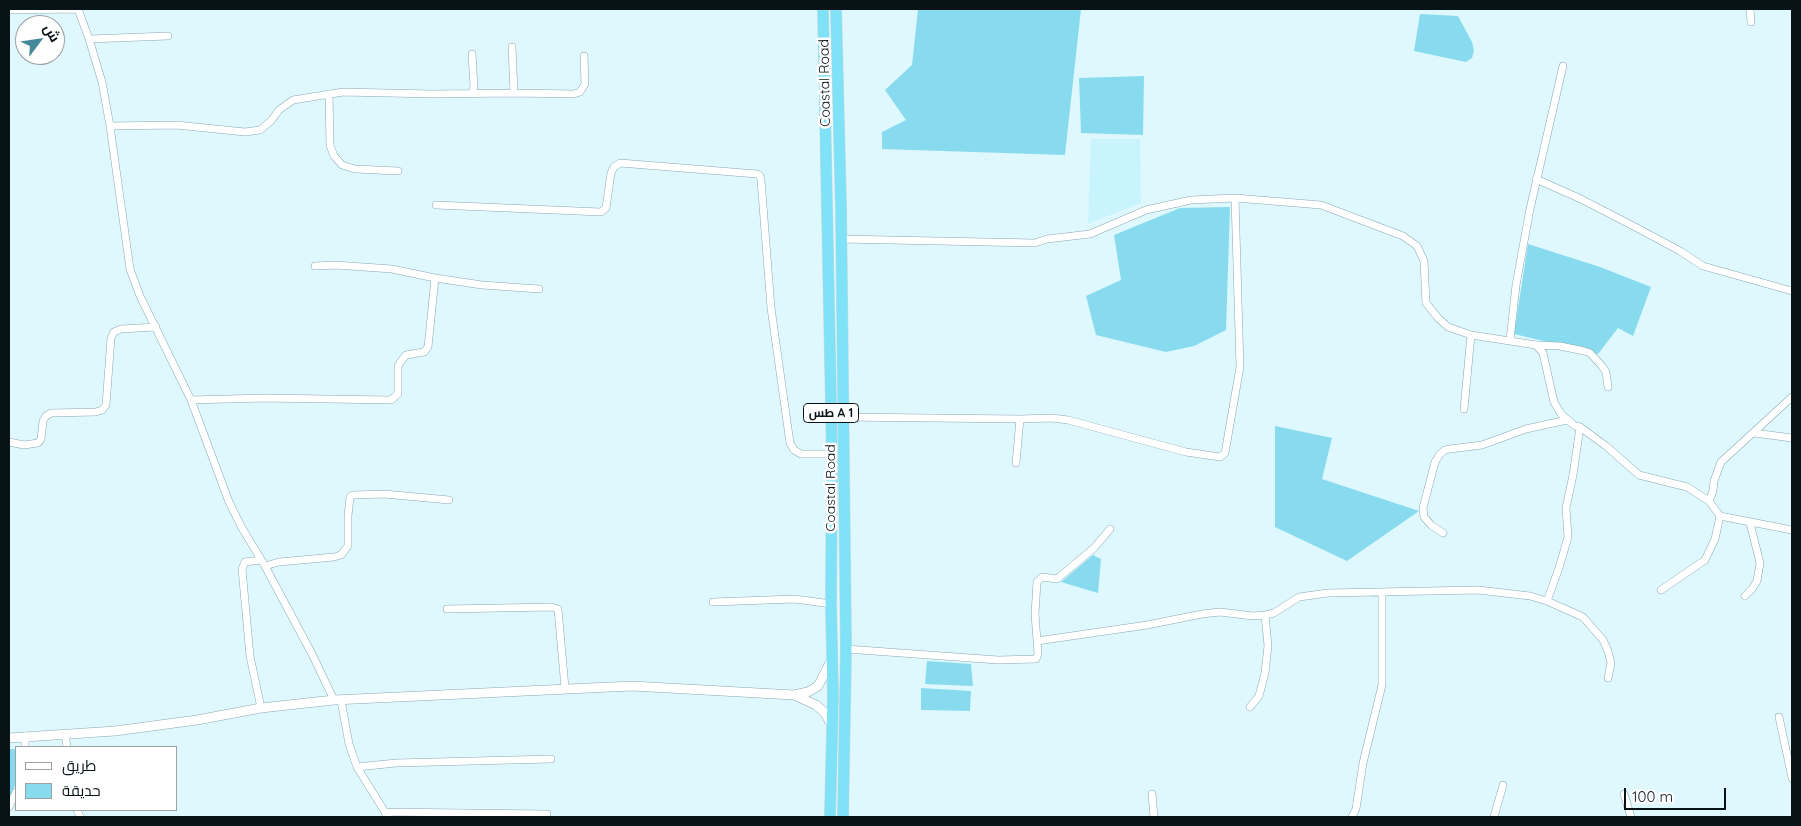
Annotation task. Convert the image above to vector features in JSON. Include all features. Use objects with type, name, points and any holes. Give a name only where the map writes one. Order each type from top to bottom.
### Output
[{"type":"highway","name":"Coastal Road","points":[[823,9],[832,454],[830,817]]},
{"type":"highway","name":"Coastal Road","points":[[836,9],[846,650],[843,817]]},
{"type":"street","points":[[9,10],[78,9],[90,39],[102,82],[130,269],[140,296],[191,400],[229,502],[338,700],[357,767],[387,815],[547,814]]},
{"type":"street","points":[[1750,9],[1751,22]]},
{"type":"street","points":[[90,39],[168,36]]},
{"type":"street","points":[[512,48],[514,93]]},
{"type":"street","points":[[472,54],[474,88],[472,93]]},
{"type":"street","points":[[110,126],[176,125],[245,132],[260,130],[271,122],[279,110],[293,100],[357,91],[433,94],[574,94],[580,92],[585,84],[584,56]]},
{"type":"street","points":[[1510,340],[1516,285],[1536,179],[1563,66]]},
{"type":"street","points":[[329,94],[330,145],[334,156],[342,165],[355,169],[398,172]]},
{"type":"street","points":[[436,205],[601,212],[606,208],[611,173],[614,167],[620,163],[757,174],[761,180],[771,308],[790,443],[794,450],[801,454],[832,454]]},
{"type":"street","points":[[1536,179],[1581,199],[1641,230],[1703,266],[1792,291]]},
{"type":"street","points":[[841,239],[1035,243],[1047,239],[1090,234],[1146,210],[1191,200],[1235,198],[1321,205],[1403,236],[1418,246],[1424,261],[1425,295],[1430,309],[1448,327],[1471,335],[1536,345],[1560,346],[1590,354],[1606,372],[1608,387]]},
{"type":"street","points":[[842,417],[1052,418],[1068,420],[1186,452],[1223,456],[1240,367],[1235,198]]},
{"type":"street","points":[[315,266],[335,265],[392,269],[482,285],[539,289]]},
{"type":"street","points":[[191,400],[264,398],[391,400],[398,394],[398,366],[400,361],[406,355],[424,352],[428,347],[435,278]]},
{"type":"street","points":[[9,442],[24,445],[38,443],[41,439],[46,416],[51,413],[96,412],[102,410],[106,405],[111,338],[114,332],[121,329],[156,327]]},
{"type":"street","points":[[1464,409],[1471,335]]},
{"type":"street","points":[[1536,345],[1543,353],[1554,402],[1561,414],[1575,426],[1580,427],[1606,446],[1639,475],[1679,484],[1709,501],[1720,516],[1792,530]]},
{"type":"street","points":[[1709,501],[1714,481],[1722,462],[1792,396]]},
{"type":"street","points":[[1016,463],[1020,419]]},
{"type":"street","points":[[1443,533],[1431,525],[1424,517],[1423,508],[1435,462],[1440,454],[1450,448],[1482,445],[1526,429],[1567,420]]},
{"type":"street","points":[[1547,601],[1568,537],[1566,508],[1580,427]]},
{"type":"street","points":[[1754,433],[1792,438]]},
{"type":"street","points":[[261,708],[250,656],[242,569],[244,562],[263,564],[334,558],[341,555],[348,546],[348,516],[350,497],[353,495],[392,494],[449,500]]},
{"type":"street","points":[[1661,590],[1705,560],[1715,539],[1720,516]]},
{"type":"street","points":[[1745,596],[1752,589],[1756,581],[1760,563],[1750,523]]},
{"type":"street","points":[[846,650],[998,660],[1032,659],[1037,657],[1035,596],[1039,578],[1057,579],[1098,544],[1110,529]]},
{"type":"street","points":[[1037,641],[1147,625],[1202,614],[1220,612],[1253,616],[1265,615],[1274,613],[1299,597],[1313,594],[1478,590],[1516,593],[1547,601],[1583,617],[1603,640],[1611,663],[1608,678]]},
{"type":"street","points":[[1352,817],[1357,804],[1358,784],[1382,685],[1382,592]]},
{"type":"street","points":[[713,602],[795,599],[831,604]]},
{"type":"street","points":[[447,609],[550,607],[558,610],[565,688]]},
{"type":"street","points":[[1250,707],[1259,696],[1265,673],[1268,646],[1265,615]]},
{"type":"street","points":[[9,738],[115,731],[198,720],[261,708],[338,700],[632,686],[794,695],[808,692],[818,686],[831,660]]},
{"type":"street","points":[[794,695],[816,705],[824,712],[832,725]]},
{"type":"street","points":[[1779,717],[1792,778]]},
{"type":"street","points":[[65,734],[67,746]]},
{"type":"street","points":[[25,736],[25,746]]},
{"type":"street","points":[[357,767],[396,762],[551,759]]},
{"type":"street","points":[[1494,817],[1504,785]]},
{"type":"street","points":[[9,807],[15,794]]},
{"type":"street","points":[[1152,794],[1154,817]]},
{"type":"street","points":[[1624,794],[1631,817]]},
{"type":"shaded area","points":[[1091,139],[1140,139],[1141,203],[1088,224]]},
{"type":"green space","points":[[918,9],[1081,9],[1065,155],[882,149],[882,132],[906,120],[885,90],[912,65]]},
{"type":"green space","points":[[1420,14],[1458,16],[1472,42],[1474,51],[1472,58],[1466,62],[1414,51]]},
{"type":"green space","points":[[1144,76],[1143,135],[1081,133],[1079,78]]},
{"type":"green space","points":[[1230,207],[1226,330],[1194,346],[1166,352],[1096,335],[1086,296],[1121,280],[1114,235],[1180,208]]},
{"type":"green space","points":[[1528,244],[1600,267],[1651,287],[1633,336],[1618,328],[1598,354],[1514,334]]},
{"type":"green space","points":[[1275,426],[1332,438],[1322,479],[1419,511],[1347,561],[1275,527]]},
{"type":"green space","points":[[1093,555],[1101,559],[1098,593],[1061,582]]},
{"type":"green space","points":[[927,661],[971,664],[973,686],[925,684]]},
{"type":"green space","points":[[921,688],[971,691],[970,711],[921,710]]},
{"type":"green space","points":[[9,749],[15,749],[15,785],[9,799]]}]
